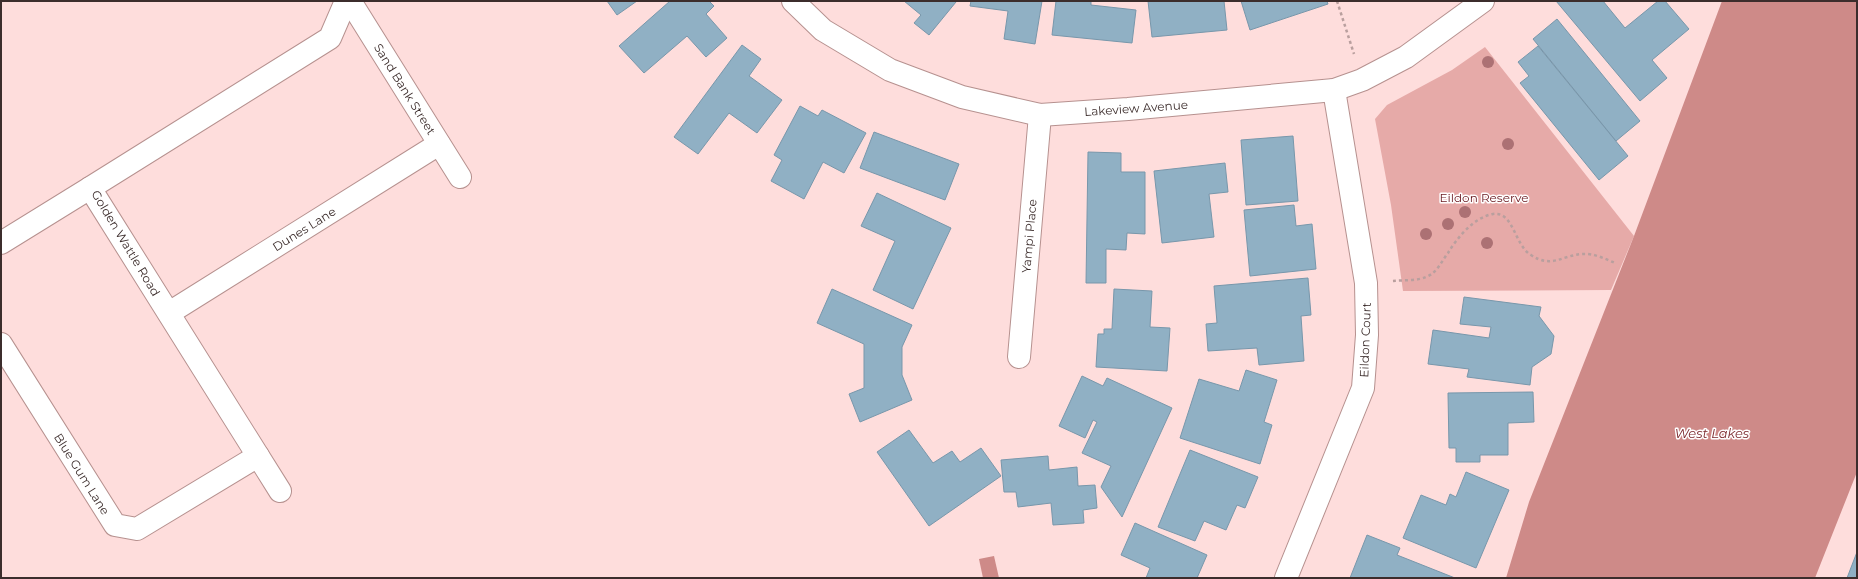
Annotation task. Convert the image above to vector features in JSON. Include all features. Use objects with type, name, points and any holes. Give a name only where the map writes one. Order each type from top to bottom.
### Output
[{"type":"street","name":"Golden Wattle Road","points":[[280,491],[90,188],[330,38],[346,1]]},
{"type":"street","name":"Sand Bank Street","points":[[350,1],[460,177]]},
{"type":"street","name":"Lakeview Avenue","points":[[793,1],[823,30],[890,70],[962,97],[1040,115],[1128,109],[1334,90],[1362,80],[1406,57],[1483,1]]},
{"type":"street","name":"Eildon Court","points":[[1286,578],[1363,388],[1367,335],[1366,283],[1334,90]]},
{"type":"street","name":"Yampi Place","points":[[1019,357],[1040,115]]},
{"type":"street","name":"Dunes Lane","points":[[168,313],[439,144]]},
{"type":"street","points":[[1,243],[90,188]]},
{"type":"street","name":"Blue Gum Lane","points":[[1,344],[115,525],[137,529],[258,456]]},
{"type":"path","points":[[1366,283],[1426,278],[1437,270],[1457,239],[1478,220],[1493,214],[1504,214],[1509,220],[1521,246],[1529,255],[1541,260],[1552,262],[1584,253],[1615,263]]},
{"type":"green space","name":"Eildon Reserve","points":[[1485,47],[1634,236],[1611,290],[1403,291],[1391,205],[1375,119],[1387,105],[1452,70]]},
{"type":"water","name":"West Lakes","points":[[1722,1],[1857,1],[1857,472],[1815,578],[1506,578],[1529,502],[1634,236]]},
{"type":"water","points":[[994,556],[999,578],[983,578],[979,559]]},
{"type":"building","points":[[607,1],[637,1],[617,15]]},
{"type":"building","points":[[670,1],[709,1],[714,6],[706,14],[727,38],[706,57],[687,36],[644,73],[619,46]]},
{"type":"building","points":[[904,1],[956,2],[929,35],[914,23],[921,15]]},
{"type":"building","points":[[971,1],[1042,1],[1035,44],[1004,39],[1008,11],[970,6]]},
{"type":"building","points":[[1056,1],[1091,1],[1091,5],[1136,10],[1132,43],[1052,35]]},
{"type":"building","points":[[1148,1],[1224,1],[1227,30],[1152,37]]},
{"type":"building","points":[[1241,1],[1327,1],[1328,4],[1250,30]]},
{"type":"building","points":[[1556,1],[1603,1],[1625,28],[1658,1],[1665,1],[1689,29],[1652,60],[1667,78],[1640,101]]},
{"type":"building","points":[[1557,19],[1640,121],[1616,141],[1533,39]]},
{"type":"building","points":[[742,45],[761,59],[749,76],[782,100],[757,133],[729,113],[698,154],[674,137]]},
{"type":"building","points":[[1538,46],[1628,156],[1599,180],[1520,83],[1529,76],[1518,62]]},
{"type":"building","points":[[800,106],[818,116],[822,110],[866,133],[844,173],[823,162],[804,199],[771,181],[782,160],[774,155]]},
{"type":"building","points":[[874,132],[959,164],[945,200],[860,168]]},
{"type":"building","points":[[1293,136],[1298,201],[1246,205],[1241,140]]},
{"type":"building","points":[[1088,152],[1121,153],[1121,172],[1145,172],[1145,234],[1127,233],[1126,250],[1106,249],[1106,283],[1086,283]]},
{"type":"building","points":[[1225,163],[1228,192],[1209,194],[1214,237],[1162,243],[1154,171]]},
{"type":"building","points":[[877,193],[951,228],[913,309],[873,290],[895,241],[861,226]]},
{"type":"building","points":[[1294,205],[1296,226],[1312,224],[1316,269],[1250,276],[1244,210]]},
{"type":"building","points":[[1308,278],[1311,315],[1301,316],[1304,361],[1259,365],[1257,348],[1208,351],[1206,324],[1217,323],[1214,286]]},
{"type":"building","points":[[832,289],[912,325],[902,347],[902,375],[912,400],[860,422],[849,394],[864,388],[864,344],[817,323]]},
{"type":"building","points":[[1114,289],[1152,291],[1150,327],[1170,328],[1167,371],[1096,367],[1098,334],[1104,334],[1104,329],[1112,329]]},
{"type":"building","points":[[1464,297],[1541,307],[1539,316],[1554,336],[1551,354],[1532,367],[1530,385],[1467,377],[1469,369],[1428,364],[1433,330],[1489,338],[1491,327],[1460,324]]},
{"type":"building","points":[[1246,370],[1277,380],[1264,422],[1272,425],[1260,464],[1180,438],[1199,379],[1239,391]]},
{"type":"building","points":[[1082,376],[1103,386],[1107,378],[1172,408],[1122,517],[1101,487],[1111,466],[1082,453],[1097,422],[1093,420],[1085,438],[1059,426]]},
{"type":"building","points":[[1533,392],[1534,422],[1508,423],[1508,455],[1480,455],[1480,462],[1456,462],[1456,448],[1449,448],[1448,393]]},
{"type":"building","points":[[909,430],[933,463],[952,451],[960,462],[981,448],[1001,476],[929,526],[877,452]]},
{"type":"building","points":[[1190,450],[1258,477],[1245,508],[1237,505],[1226,530],[1204,521],[1195,541],[1158,527]]},
{"type":"building","points":[[1048,456],[1049,470],[1077,467],[1078,486],[1095,485],[1097,508],[1083,510],[1084,523],[1053,525],[1051,503],[1018,507],[1016,492],[1004,492],[1001,460]]},
{"type":"building","points":[[1466,472],[1509,490],[1476,568],[1403,538],[1421,495],[1446,505],[1450,494],[1456,497]]},
{"type":"building","points":[[1135,523],[1207,555],[1197,578],[1146,578],[1150,568],[1121,555]]},
{"type":"building","points":[[1367,535],[1400,548],[1397,555],[1455,578],[1350,578]]},
{"type":"building","points":[[1857,552],[1857,578],[1847,578]]}]
